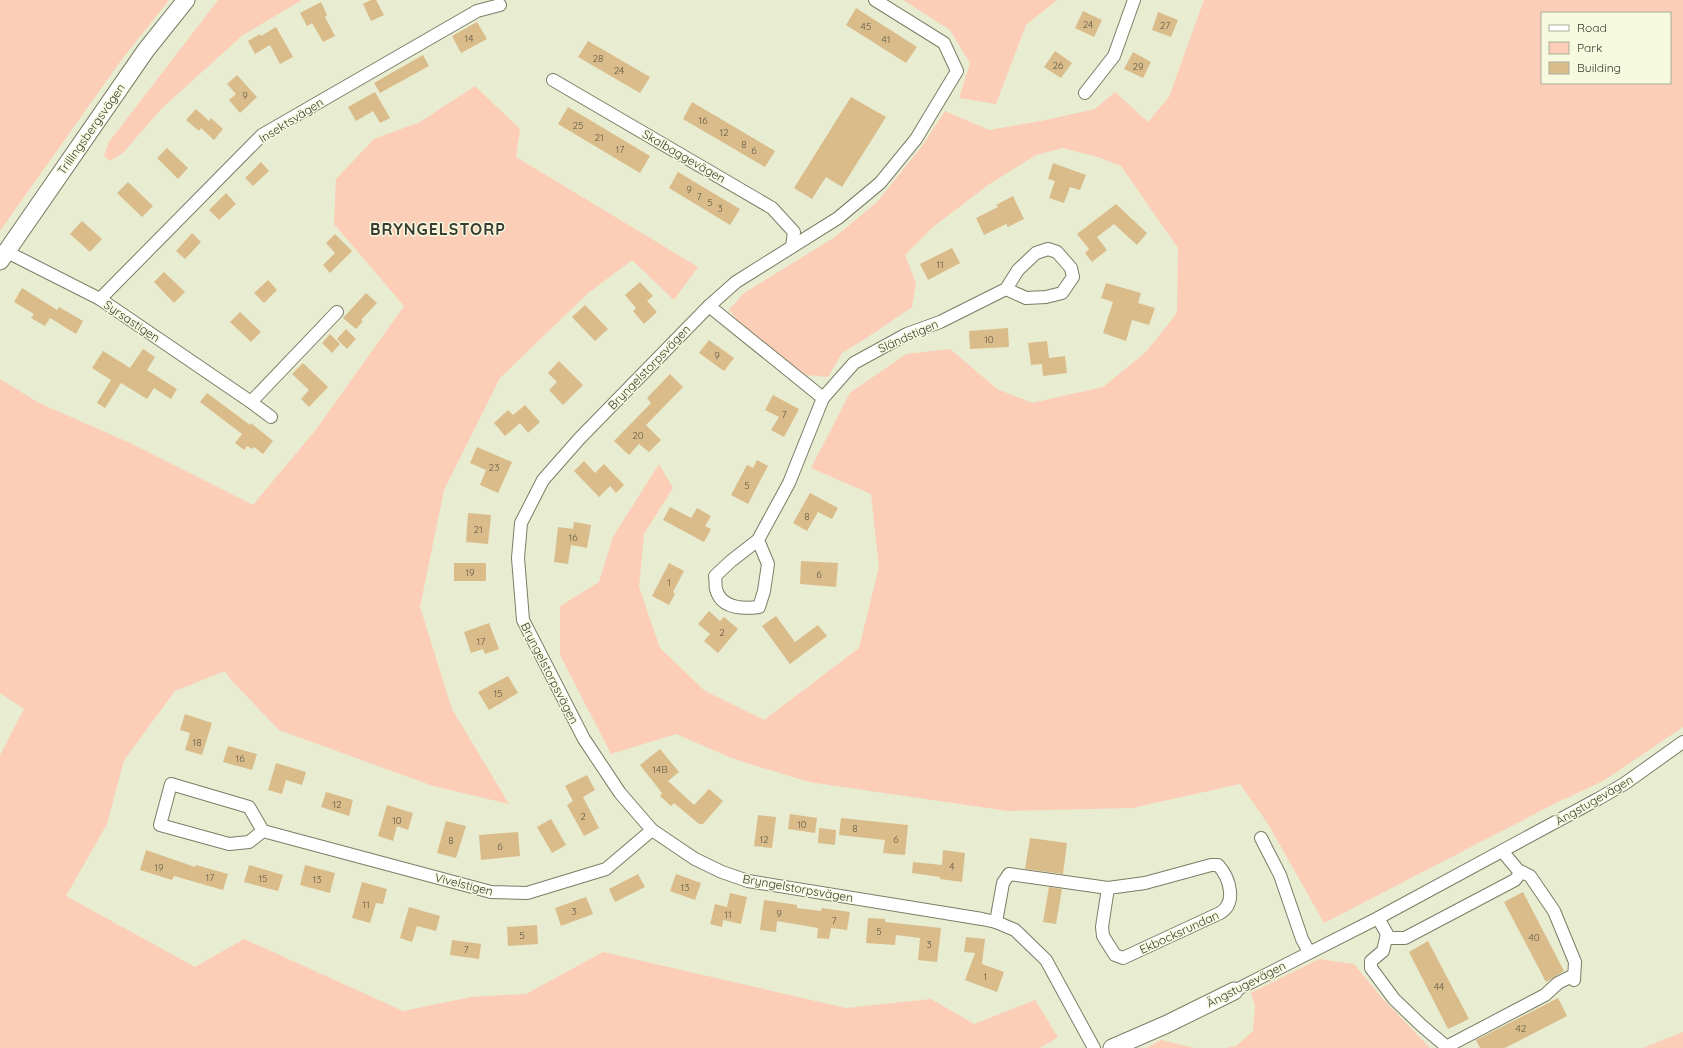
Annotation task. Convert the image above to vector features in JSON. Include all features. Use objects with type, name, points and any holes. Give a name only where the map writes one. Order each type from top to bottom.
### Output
[{"type":"street","name":"Trillingsbergsvägen","points":[[3,257],[146,50],[186,0]]},
{"type":"street","name":"Bryngelstorpsvägen","points":[[875,0],[944,43],[957,70],[916,139],[880,182],[838,218],[736,282],[709,306],[580,438],[544,480],[521,523],[518,558],[523,620],[584,739],[620,793],[652,830],[695,860],[722,872],[748,881],[996,922],[1015,930],[1046,960],[1094,1048]]},
{"type":"street","points":[[1084,93],[1114,56],[1134,0]]},
{"type":"street","name":"Insektsvägen","points":[[100,299],[262,135],[477,11],[500,5]]},
{"type":"street","name":"Skalbaggevägen","points":[[554,80],[772,208],[794,232],[792,247]]},
{"type":"street","points":[[1048,249],[1057,252],[1072,268],[1073,277],[1062,292],[1046,297],[1026,298],[1006,289],[1018,270],[1036,253],[1048,249]]},
{"type":"street","name":"Syrsastigen","points":[[3,257],[100,299],[251,402],[271,418]]},
{"type":"street","name":"Sländstigen","points":[[758,540],[768,564],[764,591],[759,607],[744,609],[725,604],[716,590],[715,576],[731,561],[758,540],[789,483],[823,398],[854,363],[907,334],[940,322],[1006,289]]},
{"type":"street","points":[[709,306],[823,398]]},
{"type":"street","points":[[251,402],[337,312]]},
{"type":"street","name":"Ängstugevägen","points":[[1112,1048],[1165,1025],[1378,918],[1624,784],[1683,742]]},
{"type":"street","points":[[171,784],[249,807],[263,831],[249,842],[229,844],[160,825],[171,784]]},
{"type":"street","name":"Vivelstigen","points":[[263,831],[491,892],[527,893],[606,869],[652,830]]},
{"type":"street","points":[[1261,838],[1280,875],[1302,940],[1309,952]]},
{"type":"street","points":[[1378,918],[1387,934],[1383,951],[1371,961],[1371,968],[1394,999],[1421,1026],[1447,1047],[1545,995],[1558,983],[1574,978],[1575,962],[1554,911],[1530,876],[1521,872],[1508,860],[1502,851]]},
{"type":"street","name":"Ekbocksrundan","points":[[996,922],[1003,883],[1009,874],[1108,888],[1146,883],[1211,865],[1218,865],[1221,868],[1229,886],[1231,899],[1225,910],[1220,913],[1122,958],[1115,955],[1103,936],[1102,927],[1108,888]]},
{"type":"street","points":[[1386,938],[1405,938],[1515,880],[1521,872]]},
{"type":"green space","points":[[0,0],[169,0],[119,63],[0,231]]},
{"type":"green space","points":[[218,0],[302,0],[243,35],[163,107],[123,153],[110,161],[104,156],[109,142]]},
{"type":"green space","points":[[903,0],[1057,0],[1026,25],[996,104],[959,98],[970,63],[950,30]]},
{"type":"green space","points":[[1204,0],[1683,0],[1683,727],[1603,781],[1554,804],[1324,923],[1268,824],[1240,784],[1132,808],[1008,811],[809,782],[734,759],[676,734],[611,754],[560,655],[560,606],[599,582],[613,537],[659,464],[673,488],[644,534],[639,587],[660,648],[705,691],[764,720],[859,648],[879,567],[871,494],[811,468],[850,393],[906,354],[950,349],[997,389],[1032,403],[1103,387],[1146,352],[1177,313],[1178,248],[1121,166],[1098,157],[1063,148],[1036,155],[988,185],[933,227],[905,255],[916,283],[912,307],[842,353],[828,377],[806,375],[746,330],[729,310],[744,293],[835,237],[877,202],[922,146],[945,111],[989,130],[1046,120],[1095,109],[1115,92],[1148,122],[1169,97]]},
{"type":"green space","points":[[475,86],[520,129],[516,157],[698,267],[674,300],[632,260],[587,294],[500,378],[444,490],[420,607],[452,709],[509,804],[433,786],[279,730],[231,680],[225,671],[175,691],[124,760],[107,824],[66,896],[195,967],[244,939],[403,1011],[471,997],[526,994],[603,952],[846,1008],[931,999],[974,1024],[1035,1000],[1058,1037],[1040,1048],[0,1048],[0,755],[24,709],[0,693],[0,379],[39,403],[130,443],[253,505],[314,432],[404,306],[334,224],[336,179],[374,139],[420,122]]},
{"type":"green space","points":[[1319,959],[1354,964],[1382,998],[1430,1048],[1227,1048],[1236,1046],[1253,1031],[1255,1006],[1251,993]]},
{"type":"green space","points":[[1683,1032],[1683,1048],[1643,1048]]},
{"type":"green space","points":[[1161,1040],[1195,1048],[1147,1048]]},
{"type":"building","points":[[371,0],[376,0],[384,15],[371,21],[363,4]]},
{"type":"building","points":[[321,2],[327,15],[325,17],[335,36],[323,42],[312,23],[307,26],[300,13]]},
{"type":"building","points":[[856,8],[917,47],[906,63],[846,25]]},
{"type":"building","points":[[1083,11],[1102,20],[1094,37],[1075,28]]},
{"type":"building","points":[[1158,12],[1178,20],[1171,37],[1152,30]]},
{"type":"building","points":[[477,22],[487,39],[461,53],[452,36]]},
{"type":"building","points":[[276,27],[293,57],[280,64],[270,45],[255,54],[248,41],[260,34],[261,36]]},
{"type":"building","points":[[588,41],[650,77],[640,93],[578,57]]},
{"type":"building","points":[[1055,51],[1072,63],[1061,78],[1044,67]]},
{"type":"building","points":[[1133,52],[1151,62],[1143,78],[1124,69]]},
{"type":"building","points":[[423,55],[429,66],[380,93],[374,83]]},
{"type":"building","points":[[237,75],[257,97],[240,113],[229,100],[236,94],[227,84]]},
{"type":"building","points":[[375,92],[390,118],[380,123],[373,111],[356,121],[348,107]]},
{"type":"building","points":[[851,97],[886,117],[842,187],[826,177],[812,199],[794,188]]},
{"type":"building","points":[[692,102],[775,151],[765,167],[683,119]]},
{"type":"building","points":[[568,107],[650,156],[640,173],[558,124]]},
{"type":"building","points":[[196,109],[209,121],[211,118],[223,129],[214,140],[201,128],[199,131],[186,120]]},
{"type":"building","points":[[167,148],[188,168],[178,179],[157,158]]},
{"type":"building","points":[[261,162],[269,171],[253,186],[245,178]]},
{"type":"building","points":[[1053,163],[1086,175],[1080,190],[1070,187],[1064,203],[1049,198],[1055,181],[1048,179]]},
{"type":"building","points":[[678,172],[740,209],[730,225],[669,188]]},
{"type":"building","points":[[128,182],[153,206],[142,217],[117,193]]},
{"type":"building","points":[[226,193],[236,204],[219,220],[209,210]]},
{"type":"building","points":[[1013,196],[1024,219],[1008,227],[1006,224],[984,235],[976,218],[998,207],[996,205]]},
{"type":"building","points":[[1116,204],[1147,233],[1137,245],[1114,224],[1097,237],[1107,250],[1092,262],[1085,253],[1089,249],[1077,234]]},
{"type":"building","points":[[82,221],[102,239],[90,252],[70,234]]},
{"type":"building","points":[[192,233],[201,242],[185,259],[176,251]]},
{"type":"building","points":[[335,234],[352,251],[330,273],[323,265],[335,253],[326,243]]},
{"type":"building","points":[[952,248],[960,263],[928,280],[920,264]]},
{"type":"building","points":[[164,272],[185,292],[174,303],[154,282]]},
{"type":"building","points":[[268,280],[277,290],[264,303],[254,293]]},
{"type":"building","points":[[640,282],[653,296],[647,301],[657,312],[644,324],[633,311],[636,308],[625,295]]},
{"type":"building","points":[[1106,283],[1141,293],[1138,303],[1155,308],[1149,325],[1132,320],[1126,341],[1103,333],[1113,302],[1101,298]]},
{"type":"building","points":[[22,288],[57,310],[59,307],[83,321],[76,334],[50,318],[45,326],[31,318],[34,314],[14,302]]},
{"type":"building","points":[[366,293],[377,303],[361,320],[363,321],[356,329],[343,318]]},
{"type":"building","points":[[585,305],[608,329],[595,341],[572,317]]},
{"type":"building","points":[[240,312],[261,332],[251,342],[230,322]]},
{"type":"building","points":[[1008,328],[1009,347],[970,349],[969,331]]},
{"type":"building","points":[[346,329],[356,339],[347,349],[337,339]]},
{"type":"building","points":[[330,334],[340,344],[332,353],[322,343]]},
{"type":"building","points":[[709,340],[734,358],[724,371],[699,353]]},
{"type":"building","points":[[1047,341],[1049,358],[1065,356],[1067,373],[1043,376],[1042,364],[1031,365],[1028,343]]},
{"type":"building","points":[[143,349],[155,357],[147,370],[177,389],[171,399],[154,388],[147,399],[121,383],[105,408],[97,403],[111,380],[92,368],[103,351],[130,368]]},
{"type":"building","points":[[559,361],[583,385],[563,405],[549,390],[557,382],[548,373]]},
{"type":"building","points":[[303,363],[328,387],[309,407],[301,399],[309,390],[292,374]]},
{"type":"building","points":[[670,374],[683,387],[646,425],[661,440],[649,452],[639,444],[629,455],[614,441],[651,403],[647,398]]},
{"type":"building","points":[[207,393],[250,425],[251,423],[273,441],[263,454],[254,447],[252,449],[247,446],[244,450],[235,443],[242,434],[200,402]]},
{"type":"building","points":[[773,395],[799,409],[784,437],[771,430],[779,417],[765,410]]},
{"type":"building","points":[[525,405],[540,422],[528,433],[520,423],[505,436],[494,423],[508,410],[513,415]]},
{"type":"building","points":[[477,447],[512,462],[498,493],[480,485],[486,470],[470,463]]},
{"type":"building","points":[[757,460],[768,466],[748,504],[731,495],[747,465],[753,468]]},
{"type":"building","points":[[584,461],[595,473],[604,464],[624,485],[616,493],[610,486],[599,497],[574,471]]},
{"type":"building","points":[[810,493],[838,508],[832,519],[818,512],[807,531],[793,523]]},
{"type":"building","points":[[670,507],[691,518],[697,508],[711,516],[705,526],[711,529],[704,542],[663,520]]},
{"type":"building","points":[[468,513],[491,515],[488,544],[466,542]]},
{"type":"building","points":[[574,522],[591,525],[587,548],[571,545],[568,564],[554,562],[558,527],[573,529]]},
{"type":"building","points":[[801,561],[838,563],[836,587],[800,584]]},
{"type":"building","points":[[454,563],[486,563],[486,581],[454,581]]},
{"type":"building","points":[[669,563],[684,571],[673,592],[675,594],[669,605],[652,596]]},
{"type":"building","points":[[709,611],[720,621],[724,617],[738,629],[718,653],[704,641],[710,634],[698,624]]},
{"type":"building","points":[[776,616],[795,642],[818,625],[827,636],[790,664],[762,626]]},
{"type":"building","points":[[489,623],[499,649],[485,654],[483,649],[471,653],[464,632]]},
{"type":"building","points":[[508,676],[518,693],[489,710],[478,692]]},
{"type":"building","points":[[185,714],[212,723],[202,755],[185,750],[190,733],[180,730]]},
{"type":"building","points":[[228,746],[257,754],[252,770],[223,762]]},
{"type":"building","points":[[660,749],[679,772],[668,781],[694,805],[709,789],[723,801],[703,824],[699,824],[674,803],[671,806],[660,796],[662,793],[640,765]]},
{"type":"building","points":[[276,763],[306,772],[302,785],[286,780],[282,794],[268,790]]},
{"type":"building","points":[[587,775],[595,790],[583,797],[599,828],[584,836],[567,805],[573,801],[565,786]]},
{"type":"building","points":[[326,792],[353,800],[349,816],[321,807]]},
{"type":"building","points":[[387,805],[413,813],[408,830],[397,826],[393,841],[378,836]]},
{"type":"building","points":[[790,814],[817,818],[815,833],[788,829]]},
{"type":"building","points":[[758,815],[776,817],[772,848],[754,846]]},
{"type":"building","points":[[841,818],[908,825],[905,855],[883,853],[885,840],[839,835]]},
{"type":"building","points":[[551,819],[566,845],[552,853],[537,827]]},
{"type":"building","points":[[446,821],[466,826],[456,858],[437,853]]},
{"type":"building","points":[[819,828],[836,830],[835,845],[818,843]]},
{"type":"building","points":[[518,832],[520,856],[481,860],[479,835]]},
{"type":"building","points":[[1030,838],[1067,843],[1063,874],[1025,869]]},
{"type":"building","points":[[146,850],[195,867],[196,865],[228,874],[223,890],[174,876],[172,880],[140,870]]},
{"type":"building","points":[[943,850],[965,853],[962,882],[912,873],[913,862],[942,865]]},
{"type":"building","points":[[249,865],[283,875],[278,891],[244,882]]},
{"type":"building","points":[[305,865],[335,873],[330,893],[300,885]]},
{"type":"building","points":[[638,874],[645,887],[615,902],[609,889]]},
{"type":"building","points":[[676,874],[701,883],[695,900],[670,891]]},
{"type":"building","points":[[362,882],[387,889],[383,904],[376,903],[370,923],[352,918]]},
{"type":"building","points":[[1049,887],[1062,889],[1056,924],[1043,922]]},
{"type":"building","points":[[1523,892],[1564,971],[1546,982],[1504,902]]},
{"type":"building","points":[[730,893],[747,897],[741,924],[723,920],[722,927],[710,924],[715,904],[727,907]]},
{"type":"building","points":[[586,897],[593,914],[561,926],[555,908]]},
{"type":"building","points":[[764,900],[797,905],[797,908],[821,911],[822,908],[850,912],[847,930],[831,928],[829,939],[817,938],[818,928],[777,921],[776,932],[760,930]]},
{"type":"building","points":[[409,907],[440,916],[436,931],[417,926],[412,942],[400,938]]},
{"type":"building","points":[[868,918],[885,919],[885,922],[941,928],[937,962],[918,960],[920,938],[896,935],[895,945],[866,943]]},
{"type":"building","points":[[537,925],[538,944],[508,946],[507,927]]},
{"type":"building","points":[[966,937],[985,939],[982,964],[1004,972],[997,992],[965,980],[975,953],[964,952]]},
{"type":"building","points":[[452,940],[481,944],[479,959],[450,955]]},
{"type":"building","points":[[1428,941],[1469,1019],[1448,1029],[1409,952]]},
{"type":"building","points":[[1558,998],[1567,1016],[1505,1048],[1480,1048],[1476,1040]]},
{"type":"district","name":"BRYNGELSTORP","points":[[438,229]]}]
